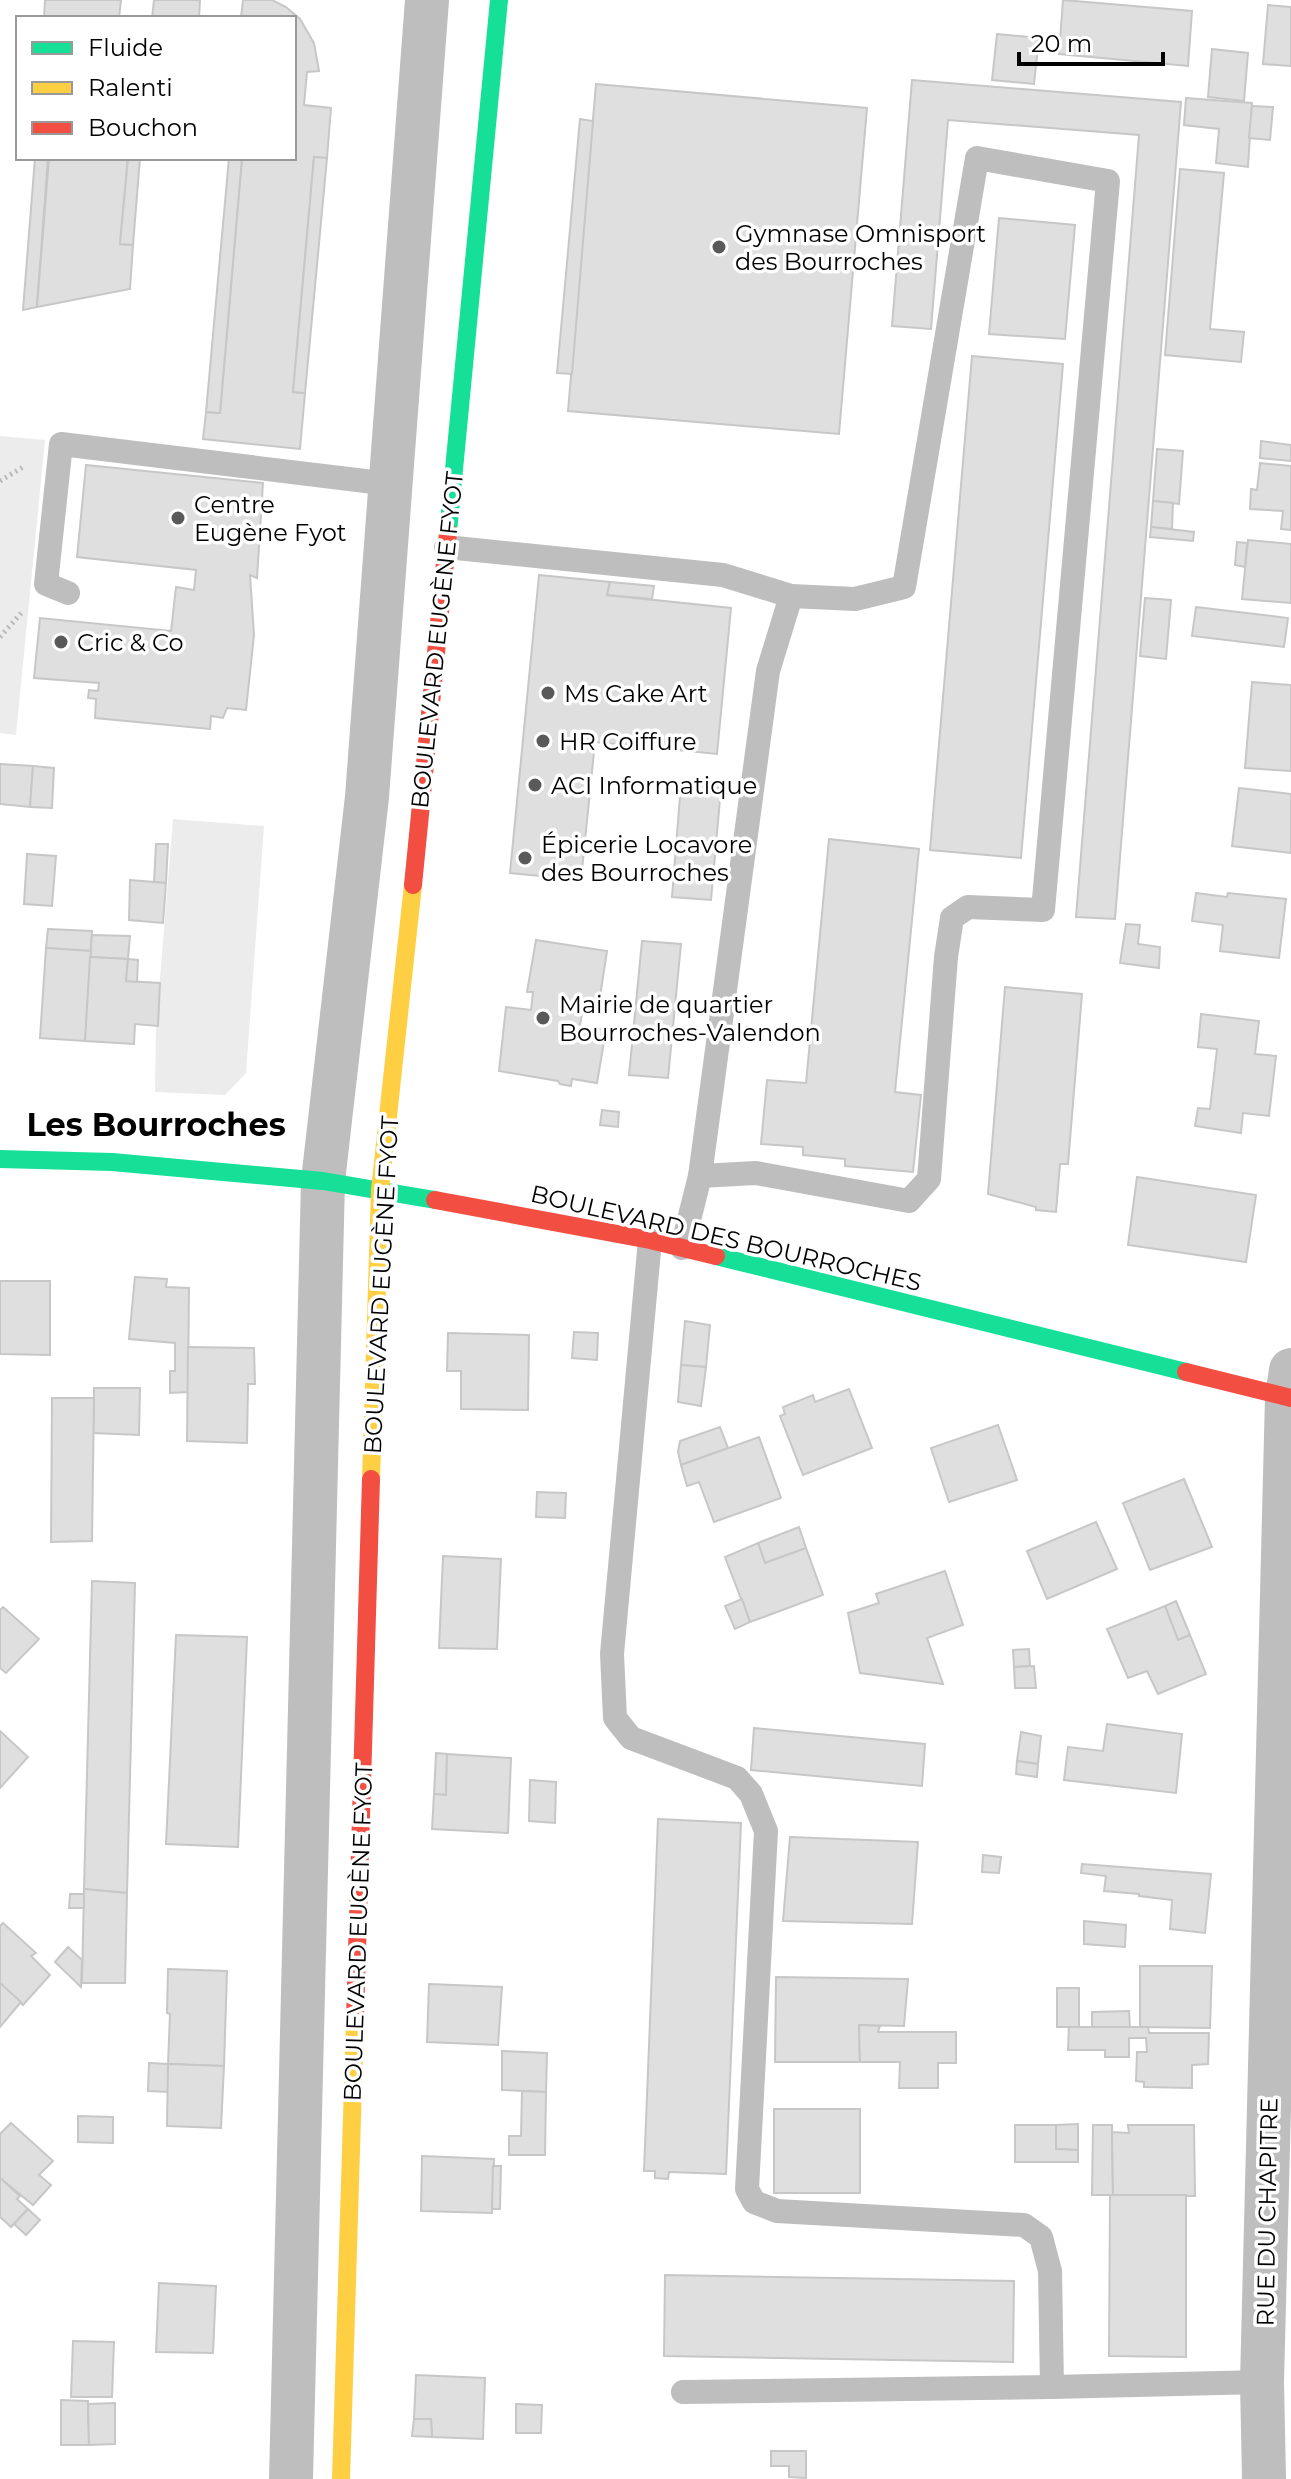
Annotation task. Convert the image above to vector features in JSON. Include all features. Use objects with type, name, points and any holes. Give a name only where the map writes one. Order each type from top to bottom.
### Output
[{"type":"street","points":[[291,2479],[323,1181],[367,797],[427,0]]},
{"type":"street","name":"BOULEVARD EUGÈNE FYOT","points":[[341,2479],[380,1190],[499,0]]},
{"type":"street","name":"BOULEVARD DES BOURROCHES","points":[[0,1159],[112,1162],[323,1181],[380,1190],[650,1240],[1290,1388]]},
{"type":"street","name":"RUE DU CHAPITRE","points":[[1264,2479],[1262,2382],[1290,1388]]},
{"type":"lane","points":[[446,547],[723,575],[791,596],[855,599],[904,587],[977,158],[1108,181],[1043,910],[968,907],[952,918],[946,957],[929,1179],[909,1201],[756,1173],[700,1176]]},
{"type":"lane","points":[[68,593],[46,584],[61,444],[390,484]]},
{"type":"lane","points":[[682,1248],[700,1176],[768,671],[791,596]]},
{"type":"lane","points":[[650,1240],[612,1654],[615,1718],[631,1738],[737,1778],[751,1794],[766,1831],[747,2189],[754,2202],[777,2211],[1024,2225],[1041,2237],[1050,2271],[1052,2387]]},
{"type":"lane","points":[[683,2392],[1262,2382]]},
{"type":"shaded area","points":[[0,436],[45,440],[16,735],[0,733]]},
{"type":"shaded area","points":[[173,819],[264,826],[246,1073],[225,1095],[155,1092],[156,1027]]},
{"type":"building","points":[[45,0],[121,0],[119,16],[44,16]]},
{"type":"building","points":[[154,0],[200,0],[199,16],[152,16]]},
{"type":"building","points":[[243,0],[272,0],[286,7],[300,19],[314,43],[319,71],[307,72],[304,105],[331,108],[327,158],[314,157],[293,392],[305,393],[300,449],[203,439],[206,412],[220,413],[242,160],[296,160],[296,16],[241,16]]},
{"type":"building","points":[[1063,0],[1192,11],[1188,66],[1059,54]]},
{"type":"building","points":[[1268,5],[1291,7],[1291,66],[1263,64]]},
{"type":"building","points":[[997,34],[1039,38],[1034,84],[992,80]]},
{"type":"building","points":[[1212,49],[1248,53],[1244,101],[1208,97]]},
{"type":"building","points":[[912,80],[1181,102],[1115,919],[1076,917],[1139,135],[948,120],[931,329],[892,326]]},
{"type":"building","name":"Gymnase Omnisport des Bourroches","points":[[596,84],[867,108],[839,434],[568,411]]},
{"type":"building","points":[[1186,98],[1252,103],[1248,167],[1216,163],[1219,129],[1184,125]]},
{"type":"building","points":[[1252,106],[1273,107],[1270,140],[1249,138]]},
{"type":"building","points":[[580,119],[593,121],[572,374],[557,373]]},
{"type":"building","points":[[314,157],[327,158],[305,393],[293,392]]},
{"type":"building","points":[[35,160],[48,160],[37,307],[23,310]]},
{"type":"building","points":[[49,160],[128,160],[120,244],[133,245],[130,289],[37,307]]},
{"type":"building","points":[[128,160],[140,160],[133,245],[120,244]]},
{"type":"building","points":[[229,160],[242,160],[220,413],[206,412]]},
{"type":"building","points":[[1180,169],[1224,173],[1210,329],[1244,332],[1241,362],[1165,355]]},
{"type":"building","points":[[999,218],[1075,225],[1065,339],[989,334]]},
{"type":"building","points":[[972,356],[1063,364],[1021,858],[930,850]]},
{"type":"building","points":[[1261,441],[1291,445],[1291,461],[1260,458]]},
{"type":"building","points":[[1157,449],[1183,451],[1179,504],[1153,501]]},
{"type":"building","points":[[1260,463],[1291,466],[1291,530],[1281,529],[1283,511],[1250,509],[1251,489],[1257,490]]},
{"type":"building","points":[[86,465],[263,483],[257,578],[250,575],[254,635],[246,710],[227,708],[223,718],[211,716],[210,729],[95,718],[96,699],[88,698],[89,690],[98,691],[99,683],[34,678],[40,618],[171,631],[176,587],[194,590],[196,570],[77,557]]},
{"type":"building","points":[[1153,501],[1173,503],[1172,529],[1151,527]]},
{"type":"building","points":[[1151,527],[1194,532],[1193,541],[1150,537]]},
{"type":"building","points":[[1248,540],[1291,544],[1291,603],[1242,599]]},
{"type":"building","points":[[1237,542],[1247,543],[1245,567],[1235,565]]},
{"type":"building","points":[[539,575],[610,582],[607,595],[731,608],[717,754],[595,742],[581,880],[510,873]]},
{"type":"building","points":[[610,582],[654,586],[652,599],[607,595]]},
{"type":"building","points":[[1145,598],[1171,600],[1166,659],[1140,656]]},
{"type":"building","points":[[1196,607],[1288,618],[1284,647],[1192,636]]},
{"type":"building","points":[[1252,682],[1291,685],[1291,771],[1245,768]]},
{"type":"building","points":[[0,764],[33,766],[30,807],[0,804]]},
{"type":"building","points":[[33,766],[54,768],[52,808],[30,807]]},
{"type":"building","points":[[681,784],[721,788],[711,900],[672,897]]},
{"type":"building","points":[[1239,788],[1291,794],[1291,853],[1232,846]]},
{"type":"building","points":[[829,839],[919,849],[895,1092],[921,1095],[913,1172],[845,1166],[845,1159],[803,1155],[803,1147],[761,1144],[767,1080],[806,1083]]},
{"type":"building","points":[[156,844],[168,844],[166,883],[154,882]]},
{"type":"building","points":[[27,854],[56,856],[52,906],[24,904]]},
{"type":"building","points":[[130,880],[166,883],[163,923],[129,920]]},
{"type":"building","points":[[1196,893],[1286,899],[1279,958],[1220,951],[1223,925],[1192,921]]},
{"type":"building","points":[[1126,924],[1140,925],[1138,944],[1160,947],[1159,968],[1120,963]]},
{"type":"building","points":[[48,929],[92,931],[91,951],[46,948]]},
{"type":"building","points":[[92,935],[130,936],[128,959],[90,957]]},
{"type":"building","name":"Mairie de quartier Bourroches-Valendon","points":[[536,940],[607,951],[599,1003],[584,1000],[580,1026],[606,1030],[597,1083],[572,1079],[571,1086],[499,1071],[506,1007],[531,1010],[533,992],[527,992]]},
{"type":"building","points":[[642,941],[681,944],[668,1078],[629,1075]]},
{"type":"building","points":[[46,948],[91,951],[85,1041],[40,1038]]},
{"type":"building","points":[[90,957],[128,959],[126,981],[160,983],[158,1026],[135,1024],[134,1044],[85,1041]]},
{"type":"building","points":[[128,959],[138,960],[137,982],[126,981]]},
{"type":"building","points":[[1005,987],[1082,994],[1068,1164],[1060,1164],[1056,1212],[1036,1210],[1036,1207],[988,1194]]},
{"type":"building","points":[[1201,1014],[1259,1021],[1255,1054],[1276,1056],[1269,1116],[1243,1113],[1241,1133],[1195,1126],[1198,1108],[1210,1109],[1217,1049],[1198,1047]]},
{"type":"building","points":[[602,1110],[619,1112],[618,1127],[600,1125]]},
{"type":"building","points":[[1137,1177],[1256,1195],[1246,1262],[1128,1245]]},
{"type":"building","points":[[135,1277],[167,1279],[166,1287],[189,1288],[188,1392],[170,1393],[170,1371],[175,1371],[175,1343],[129,1339]]},
{"type":"building","points":[[0,1281],[50,1281],[50,1355],[0,1354]]},
{"type":"building","points":[[685,1321],[710,1325],[706,1367],[681,1365]]},
{"type":"building","points":[[574,1332],[598,1333],[597,1360],[572,1358]]},
{"type":"building","points":[[448,1333],[529,1335],[528,1410],[461,1409],[461,1371],[447,1371]]},
{"type":"building","points":[[188,1347],[254,1348],[255,1384],[248,1384],[247,1443],[187,1441]]},
{"type":"building","points":[[681,1365],[706,1367],[701,1406],[678,1402]]},
{"type":"building","points":[[94,1388],[140,1388],[139,1435],[93,1433]]},
{"type":"building","points":[[849,1389],[872,1448],[803,1475],[780,1416],[785,1414],[783,1407],[813,1395],[815,1402]]},
{"type":"building","points":[[52,1398],[94,1398],[92,1541],[51,1542]]},
{"type":"building","points":[[998,1425],[1017,1480],[949,1502],[931,1448]]},
{"type":"building","points":[[720,1427],[728,1448],[681,1465],[678,1452],[680,1441]]},
{"type":"building","points":[[759,1437],[781,1498],[714,1522],[699,1482],[687,1486],[681,1465]]},
{"type":"building","points":[[1184,1479],[1212,1547],[1150,1570],[1123,1503]]},
{"type":"building","points":[[537,1492],[566,1493],[565,1518],[536,1517]]},
{"type":"building","points":[[1096,1522],[1117,1569],[1047,1599],[1027,1551]]},
{"type":"building","points":[[799,1527],[806,1548],[765,1563],[758,1543]]},
{"type":"building","points":[[758,1543],[765,1563],[806,1548],[823,1595],[750,1622],[725,1557]]},
{"type":"building","points":[[443,1556],[501,1559],[497,1649],[439,1648]]},
{"type":"building","points":[[945,1571],[963,1625],[927,1638],[943,1684],[860,1673],[848,1613],[879,1603],[876,1594]]},
{"type":"building","points":[[92,1581],[135,1583],[127,1893],[84,1889]]},
{"type":"building","points":[[742,1599],[750,1622],[735,1629],[725,1606]]},
{"type":"building","points":[[1176,1601],[1190,1635],[1178,1640],[1165,1606]]},
{"type":"building","points":[[1165,1606],[1178,1640],[1190,1635],[1206,1674],[1158,1694],[1147,1671],[1128,1678],[1107,1629]]},
{"type":"building","points":[[3,1607],[39,1639],[6,1673],[0,1668],[0,1610]]},
{"type":"building","points":[[176,1635],[247,1637],[238,1847],[166,1844]]},
{"type":"building","points":[[1029,1649],[1030,1666],[1014,1667],[1013,1650]]},
{"type":"building","points":[[1034,1666],[1036,1688],[1015,1688],[1014,1667]]},
{"type":"building","points":[[1107,1724],[1182,1734],[1176,1793],[1064,1780],[1068,1747],[1103,1751]]},
{"type":"building","points":[[754,1728],[925,1744],[922,1786],[751,1770]]},
{"type":"building","points":[[0,1731],[28,1757],[0,1788]]},
{"type":"building","points":[[1021,1732],[1041,1736],[1038,1764],[1017,1761]]},
{"type":"building","points":[[436,1753],[447,1754],[446,1795],[434,1794]]},
{"type":"building","points":[[447,1754],[511,1758],[508,1833],[432,1829],[434,1794],[446,1795]]},
{"type":"building","points":[[1017,1761],[1038,1764],[1037,1777],[1016,1774]]},
{"type":"building","points":[[530,1780],[556,1782],[555,1823],[529,1821]]},
{"type":"building","points":[[658,1819],[741,1823],[726,2174],[669,2172],[668,2179],[655,2178],[655,2171],[644,2171]]},
{"type":"building","points":[[790,1837],[918,1842],[912,1924],[783,1921]]},
{"type":"building","points":[[983,1855],[1001,1857],[999,1873],[982,1872]]},
{"type":"building","points":[[1082,1864],[1211,1874],[1205,1933],[1170,1929],[1172,1900],[1104,1891],[1106,1876],[1081,1873]]},
{"type":"building","points":[[84,1889],[127,1893],[125,1983],[82,1983]]},
{"type":"building","points":[[70,1894],[84,1894],[84,1908],[69,1908]]},
{"type":"building","points":[[1084,1921],[1126,1925],[1125,1947],[1084,1944]]},
{"type":"building","points":[[3,1923],[36,1953],[31,1956],[50,1975],[23,2005],[0,1983],[0,1926]]},
{"type":"building","points":[[68,1947],[82,1960],[81,1987],[55,1962]]},
{"type":"building","points":[[1140,1966],[1212,1966],[1210,2028],[1140,2027]]},
{"type":"building","points":[[168,1969],[227,1971],[224,2066],[168,2064]]},
{"type":"building","points":[[776,1977],[908,1979],[904,2026],[859,2025],[860,2062],[775,2062]]},
{"type":"building","points":[[0,1983],[21,2002],[0,2027]]},
{"type":"building","points":[[429,1984],[502,1987],[498,2045],[427,2042]]},
{"type":"building","points":[[1057,1988],[1079,1988],[1079,2027],[1057,2027]]},
{"type":"building","points":[[1129,2011],[1130,2028],[1092,2027],[1092,2012]]},
{"type":"building","points":[[859,2025],[880,2026],[878,2032],[956,2032],[956,2063],[938,2063],[938,2088],[899,2088],[900,2062],[860,2062]]},
{"type":"building","points":[[1069,2027],[1148,2027],[1149,2033],[1209,2033],[1208,2064],[1192,2065],[1192,2088],[1144,2087],[1144,2082],[1136,2081],[1137,2052],[1147,2052],[1146,2038],[1129,2038],[1129,2057],[1105,2057],[1105,2050],[1068,2050]]},
{"type":"building","points":[[502,2051],[547,2053],[546,2092],[502,2090]]},
{"type":"building","points":[[149,2063],[168,2064],[168,2092],[148,2091]]},
{"type":"building","points":[[168,2064],[224,2066],[221,2128],[167,2126]]},
{"type":"building","points":[[522,2091],[546,2092],[545,2155],[509,2155],[509,2136],[521,2136]]},
{"type":"building","points":[[774,2109],[860,2109],[860,2193],[774,2193]]},
{"type":"building","points":[[78,2116],[113,2117],[113,2143],[78,2142]]},
{"type":"building","points":[[11,2123],[53,2161],[39,2175],[51,2185],[33,2205],[0,2178],[0,2134]]},
{"type":"building","points":[[1078,2124],[1078,2150],[1056,2149],[1056,2125]]},
{"type":"building","points":[[1015,2125],[1056,2125],[1056,2149],[1078,2150],[1078,2162],[1015,2162]]},
{"type":"building","points":[[1093,2125],[1112,2125],[1113,2195],[1092,2195]]},
{"type":"building","points":[[1128,2125],[1194,2125],[1195,2196],[1113,2195],[1112,2132],[1129,2133]]},
{"type":"building","points":[[422,2156],[494,2159],[492,2213],[421,2211]]},
{"type":"building","points":[[493,2166],[501,2166],[500,2209],[492,2209]]},
{"type":"building","points":[[0,2178],[20,2196],[17,2199],[28,2209],[11,2227],[0,2217]]},
{"type":"building","points":[[1110,2195],[1186,2195],[1186,2357],[1109,2356]]},
{"type":"building","points":[[28,2209],[40,2220],[26,2235],[14,2224]]},
{"type":"building","points":[[665,2275],[1014,2281],[1013,2362],[664,2356]]},
{"type":"building","points":[[159,2283],[216,2286],[213,2353],[156,2352]]},
{"type":"building","points":[[73,2341],[114,2342],[112,2397],[71,2397]]},
{"type":"building","points":[[416,2375],[485,2378],[483,2439],[432,2437],[431,2419],[414,2419]]},
{"type":"building","points":[[61,2400],[88,2401],[89,2445],[61,2445]]},
{"type":"building","points":[[115,2403],[115,2444],[89,2445],[88,2404]]},
{"type":"building","points":[[516,2404],[542,2405],[541,2433],[516,2433]]},
{"type":"building","points":[[414,2419],[431,2419],[432,2437],[412,2436]]},
{"type":"building","points":[[771,2451],[806,2451],[806,2478],[789,2477],[789,2466],[771,2466]]},
{"type":"traffic: fast","points":[[448,532],[499,0]]},
{"type":"traffic: fast","points":[[0,1159],[112,1162],[323,1181],[435,1200]]},
{"type":"traffic: fast","points":[[716,1256],[1186,1372]]},
{"type":"traffic: slow","points":[[371,1479],[380,1190],[413,885]]},
{"type":"traffic: slow","points":[[341,2479],[355,2019]]},
{"type":"traffic: jam","points":[[413,885],[448,532]]},
{"type":"traffic: jam","points":[[435,1200],[650,1240],[716,1256]]},
{"type":"traffic: jam","points":[[1186,1372],[1291,1398]]},
{"type":"traffic: jam","points":[[355,2019],[371,1479]]},
{"type":"place","name":"Gymnase Omnisport des Bourroches","points":[[719,247]]},
{"type":"place","name":"Centre Eugène Fyot","points":[[178,518]]},
{"type":"place","name":"Cric & Co","points":[[61,642]]},
{"type":"place","name":"Ms Cake Art","points":[[548,693]]},
{"type":"place","name":"HR Coiffure","points":[[543,741]]},
{"type":"place","name":"ACI Informatique","points":[[535,785]]},
{"type":"place","name":"Épicerie Locavore des Bourroches","points":[[525,858]]},
{"type":"place","name":"Mairie de quartier Bourroches-Valendon","points":[[543,1018]]},
{"type":"district","name":"Les Bourroches","points":[[156,1124]]}]
